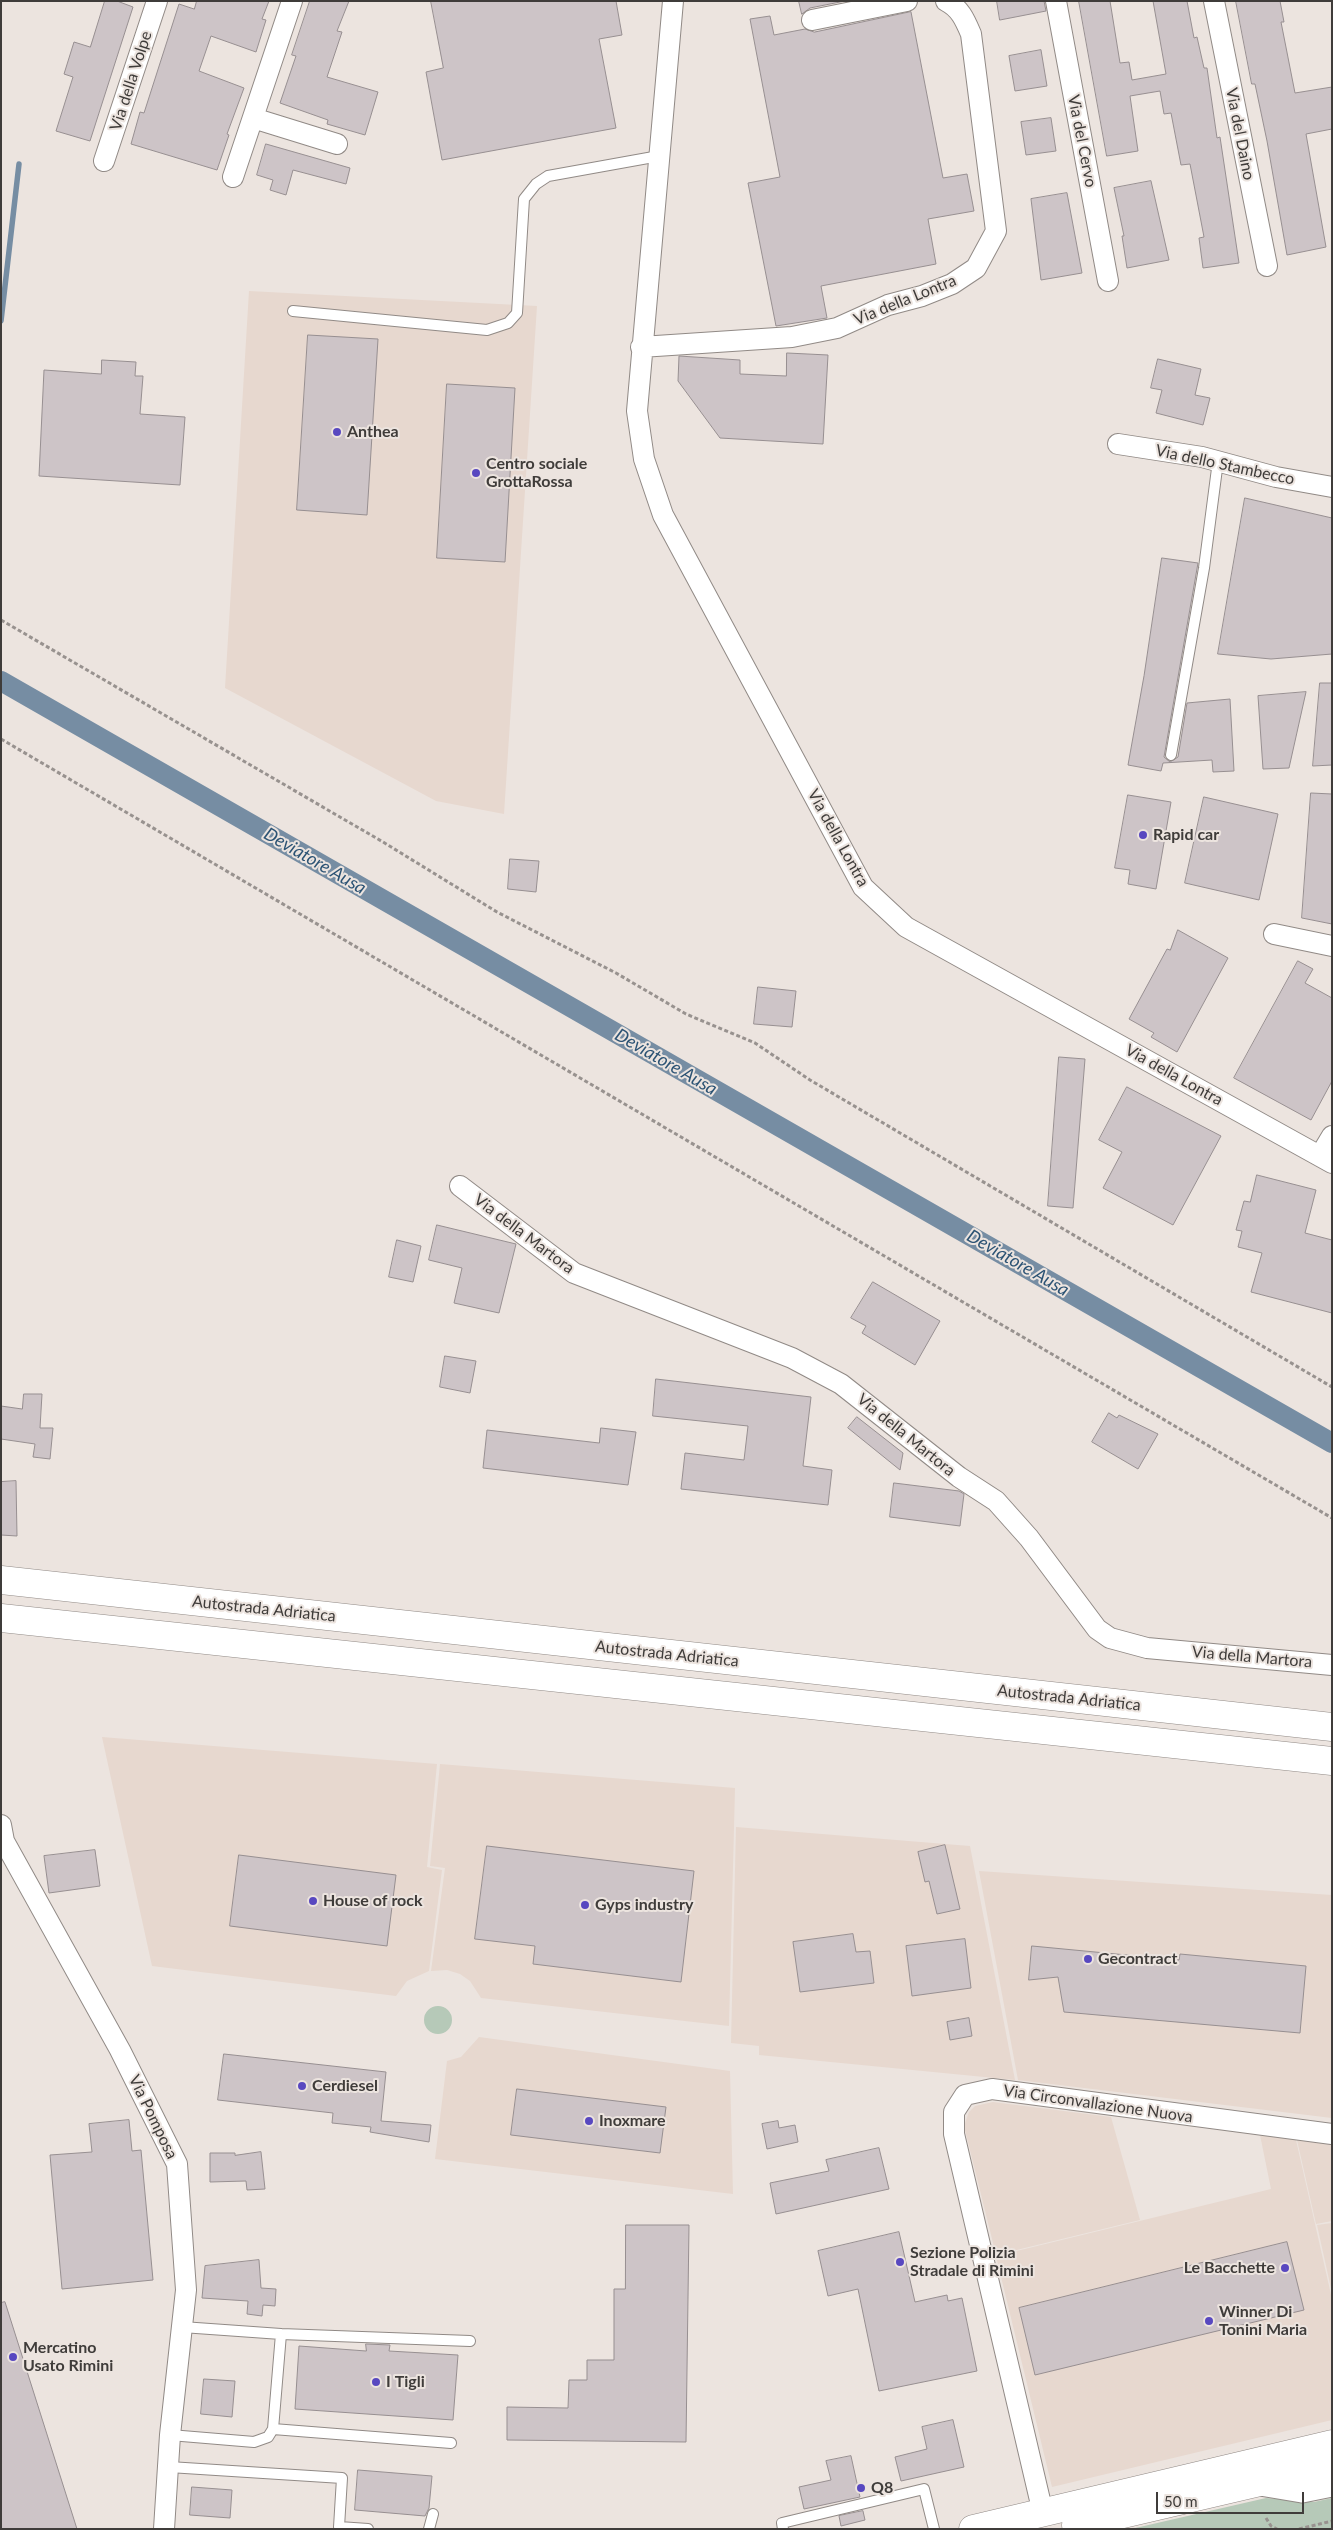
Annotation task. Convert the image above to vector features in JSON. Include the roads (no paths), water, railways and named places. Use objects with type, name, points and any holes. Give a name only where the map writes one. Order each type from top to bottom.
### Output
[{"type":"main road","name":"Autostrada Adriatica","points":[[3,1580],[1332,1727]]},
{"type":"main road","points":[[5,1618],[1332,1761]]},
{"type":"main road","points":[[1051,2521],[1332,2444]]},
{"type":"main road","points":[[973,2529],[1051,2521],[1257,2483],[1332,2465]]},
{"type":"street","name":"Via della Volpe","points":[[104,161],[157,1]]},
{"type":"street","points":[[233,177],[292,1]]},
{"type":"street","name":"Via della Lontra","points":[[673,1],[641,347],[637,412],[644,459],[663,515],[863,888],[906,927],[1326,1159]]},
{"type":"street","points":[[812,20],[907,1]]},
{"type":"street","name":"Via della Lontra","points":[[641,347],[792,337],[837,328],[888,304],[922,296],[952,284],[976,268],[996,231],[971,34],[964,18],[954,5],[946,1]]},
{"type":"street","name":"Via del Cervo","points":[[1056,1],[1108,281]]},
{"type":"street","name":"Via del Daino","points":[[1214,1],[1267,266]]},
{"type":"street","points":[[253,118],[337,144]]},
{"type":"street","name":"Via dello Stambecco","points":[[1118,444],[1218,461],[1276,477],[1332,487]]},
{"type":"street","points":[[1274,934],[1332,946]]},
{"type":"street","points":[[1326,1159],[1332,1136]]},
{"type":"street","name":"Via della Martora","points":[[460,1186],[574,1273],[792,1358],[841,1384],[959,1478],[996,1501],[1029,1538],[1097,1629],[1110,1638],[1148,1648],[1332,1665]]},
{"type":"street","name":"Via Pomposa","points":[[1,1825],[9,1864],[120,2050],[177,2164],[186,2290],[170,2435],[164,2529]]},
{"type":"street","name":"Via Circonvallazione Nuova","points":[[1051,2521],[954,2134],[954,2112],[965,2095],[992,2089],[1332,2134]]},
{"type":"street","points":[[1257,2483],[1302,2490],[1332,2484]]},
{"type":"lane","points":[[293,311],[487,330],[508,323],[517,313],[524,199],[536,184],[548,176],[658,156]]},
{"type":"lane","points":[[1171,755],[1204,568],[1218,461]]},
{"type":"lane","points":[[182,2327],[280,2334],[470,2341]]},
{"type":"lane","points":[[170,2435],[254,2442],[268,2437],[273,2429],[280,2334]]},
{"type":"lane","points":[[273,2429],[451,2443]]},
{"type":"lane","points":[[168,2467],[342,2478],[339,2526],[368,2529]]},
{"type":"lane","points":[[783,2529],[782,2523],[924,2489],[934,2529]]},
{"type":"lane","points":[[429,2529],[434,2514]]},
{"type":"waterway","points":[[1,321],[19,164]]},
{"type":"waterway","name":"Deviatore Ausa","points":[[1,681],[1332,1443]]},
{"type":"place","name":"Anthea","points":[[337,432]]},
{"type":"place","name":"Centro sociale GrottaRossa","points":[[476,473]]},
{"type":"place","name":"Rapid car","points":[[1143,835]]},
{"type":"place","name":"House of rock","points":[[313,1901]]},
{"type":"place","name":"Gyps industry","points":[[585,1905]]},
{"type":"place","name":"Gecontract","points":[[1088,1959]]},
{"type":"place","name":"Cerdiesel","points":[[302,2086]]},
{"type":"place","name":"Inoxmare","points":[[589,2121]]},
{"type":"place","name":"Sezione Polizia Stradale di Rimini","points":[[900,2262]]},
{"type":"place","name":"Le Bacchette","points":[[1285,2268]]},
{"type":"place","name":"Winner Di Tonini Maria","points":[[1209,2321]]},
{"type":"place","name":"Mercatino Usato Rimini","points":[[13,2357]]},
{"type":"place","name":"I Tigli","points":[[376,2382]]},
{"type":"place","name":"Q8","points":[[861,2488]]}]
